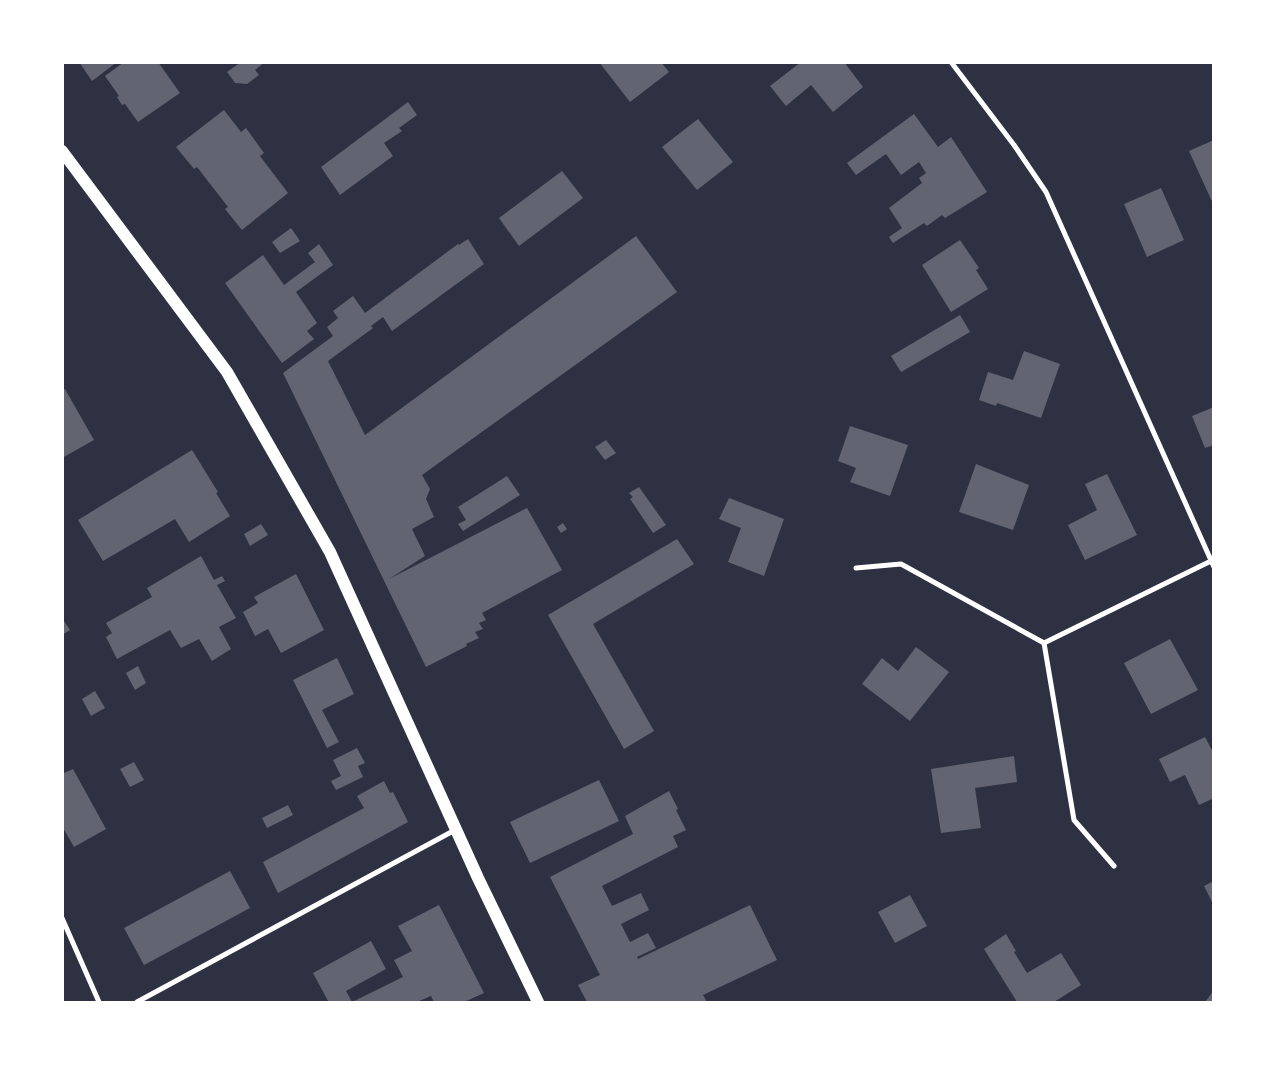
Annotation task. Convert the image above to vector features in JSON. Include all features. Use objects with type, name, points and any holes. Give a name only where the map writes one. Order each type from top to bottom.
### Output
[{"type":"main road","points":[[62,151],[227,372],[330,552],[456,829],[538,1002]]},
{"type":"street","points":[[951,62],[1014,145],[1046,192],[1214,567]]},
{"type":"street","points":[[1044,643],[1210,561]]},
{"type":"street","points":[[856,568],[901,564],[1044,643]]},
{"type":"street","points":[[1044,643],[1074,820],[1114,866]]},
{"type":"street","points":[[137,1002],[456,829]]},
{"type":"street","points":[[62,918],[99,1002]]},
{"type":"building","points":[[79,62],[117,62],[92,81]]},
{"type":"building","points":[[124,62],[158,62],[180,93],[138,122],[125,104],[122,105],[117,97],[119,96],[105,76]]},
{"type":"building","points":[[241,62],[265,62],[255,70],[259,75],[247,84],[235,83],[227,72]]},
{"type":"building","points":[[599,62],[661,62],[669,72],[630,102]]},
{"type":"building","points":[[801,62],[844,62],[863,87],[833,112],[811,85],[786,106],[770,86]]},
{"type":"building","points":[[408,102],[417,115],[399,128],[402,131],[384,143],[393,156],[340,195],[321,167]]},
{"type":"building","points":[[224,110],[241,132],[246,128],[264,153],[260,156],[288,193],[242,230],[225,209],[228,207],[197,167],[194,169],[176,147]]},
{"type":"building","points":[[914,114],[938,147],[951,137],[987,192],[945,218],[942,215],[927,226],[924,223],[893,243],[889,237],[902,228],[889,208],[922,183],[919,178],[926,173],[919,162],[901,175],[886,154],[856,175],[847,163]]},
{"type":"building","points":[[698,119],[733,162],[697,190],[662,147]]},
{"type":"building","points":[[1214,140],[1214,206],[1189,151]]},
{"type":"building","points":[[562,171],[583,198],[519,246],[499,218]]},
{"type":"building","points":[[1161,188],[1184,240],[1147,257],[1124,204]]},
{"type":"building","points":[[291,228],[300,241],[280,253],[272,242]]},
{"type":"building","points":[[636,236],[677,292],[422,475],[430,489],[426,499],[434,517],[412,529],[425,556],[389,579],[527,508],[562,570],[482,613],[486,620],[479,623],[483,629],[475,632],[479,638],[426,667],[283,373],[333,336],[327,327],[338,318],[333,311],[353,296],[365,313],[458,244],[468,239],[484,264],[392,331],[383,317],[371,326],[373,328],[328,361],[365,435]]},
{"type":"building","points":[[960,240],[979,268],[976,270],[988,289],[951,312],[922,265]]},
{"type":"building","points":[[319,244],[333,265],[296,292],[317,323],[307,331],[314,339],[282,363],[225,283],[263,255],[284,285],[315,262],[308,253]]},
{"type":"building","points":[[960,315],[970,332],[901,372],[891,356]]},
{"type":"building","points":[[1024,351],[1060,364],[1041,418],[997,403],[996,406],[979,400],[988,372],[1013,380]]},
{"type":"building","points":[[65,389],[94,440],[62,458],[62,390]]},
{"type":"building","points":[[1214,407],[1214,445],[1205,448],[1192,416]]},
{"type":"building","points":[[850,426],[908,445],[890,496],[850,482],[856,468],[838,461]]},
{"type":"building","points":[[606,440],[616,453],[605,460],[595,447]]},
{"type":"building","points":[[192,450],[218,492],[216,493],[230,516],[189,542],[175,519],[103,561],[78,520]]},
{"type":"building","points":[[976,464],[1029,485],[1013,530],[959,512]]},
{"type":"building","points":[[1107,474],[1137,535],[1085,560],[1068,525],[1097,510],[1085,484]]},
{"type":"building","points":[[507,476],[520,495],[463,531],[458,524],[466,520],[458,507]]},
{"type":"building","points":[[639,487],[666,525],[653,533],[630,499],[633,497],[629,493]]},
{"type":"building","points":[[729,498],[784,519],[764,576],[728,562],[741,528],[719,519]]},
{"type":"building","points":[[563,523],[567,529],[561,533],[557,527]]},
{"type":"building","points":[[261,524],[268,535],[250,546],[244,534]]},
{"type":"building","points":[[677,539],[694,564],[593,624],[654,731],[624,749],[548,615]]},
{"type":"building","points":[[201,556],[214,580],[222,576],[225,581],[217,585],[236,618],[219,627],[231,649],[212,661],[199,639],[181,648],[170,630],[117,659],[106,637],[112,633],[106,623],[152,597],[147,588]]},
{"type":"building","points":[[296,574],[324,630],[281,653],[268,629],[255,636],[243,612],[258,603],[254,597]]},
{"type":"building","points":[[62,618],[70,630],[62,635]]},
{"type":"building","points":[[1170,639],[1198,690],[1151,714],[1124,663]]},
{"type":"building","points":[[916,647],[949,672],[910,721],[862,684],[882,658],[898,671]]},
{"type":"building","points":[[337,658],[354,694],[322,710],[339,742],[327,748],[293,680]]},
{"type":"building","points":[[138,666],[146,683],[135,690],[126,673]]},
{"type":"building","points":[[95,691],[105,708],[91,716],[82,699]]},
{"type":"building","points":[[1205,737],[1214,754],[1214,798],[1199,805],[1185,775],[1170,782],[1159,759]]},
{"type":"building","points":[[357,748],[365,763],[358,766],[363,777],[336,790],[331,781],[341,776],[333,760]]},
{"type":"building","points":[[1014,756],[1017,782],[975,788],[981,828],[941,833],[931,769]]},
{"type":"building","points":[[134,762],[144,780],[130,787],[120,769]]},
{"type":"building","points":[[73,769],[106,829],[74,847],[62,826],[62,774]]},
{"type":"building","points":[[599,780],[619,821],[530,863],[510,822]]},
{"type":"building","points":[[384,781],[390,793],[393,792],[408,822],[278,893],[263,862],[364,808],[357,796]]},
{"type":"building","points":[[669,791],[686,830],[673,836],[678,847],[602,886],[612,906],[641,893],[649,910],[621,924],[630,942],[648,933],[656,948],[637,957],[638,959],[750,905],[777,960],[703,995],[707,1002],[587,1002],[578,985],[600,975],[550,877],[633,834],[625,816]]},
{"type":"building","points":[[288,805],[293,815],[267,828],[262,818]]},
{"type":"building","points":[[230,871],[250,908],[144,965],[124,928]]},
{"type":"building","points":[[1214,881],[1214,906],[1204,886]]},
{"type":"building","points":[[910,895],[927,926],[895,943],[878,912]]},
{"type":"building","points":[[439,905],[484,993],[464,1002],[434,1002],[431,996],[417,1002],[352,1002],[403,977],[394,960],[412,951],[398,926]]},
{"type":"building","points":[[1006,934],[1027,973],[1061,953],[1081,985],[1054,1002],[1017,1002],[984,949]]},
{"type":"building","points":[[371,941],[386,969],[346,991],[352,1002],[324,1002],[328,1001],[313,973]]},
{"type":"building","points":[[1214,990],[1214,1002],[1205,1002]]}]
